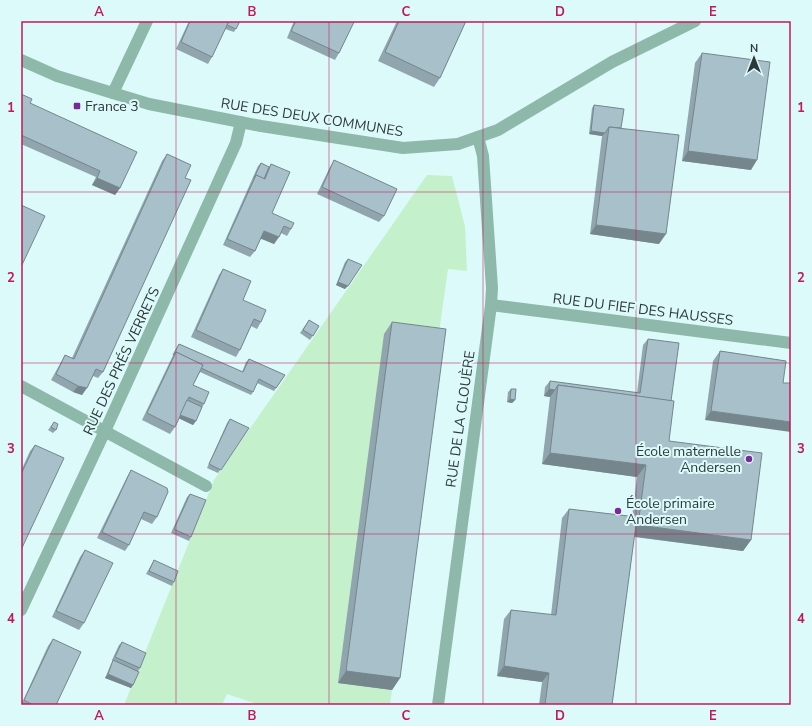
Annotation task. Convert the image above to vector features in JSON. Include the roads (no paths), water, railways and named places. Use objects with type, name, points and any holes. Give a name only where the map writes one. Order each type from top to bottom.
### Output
[{"type":"street","points":[[113,93],[147,21]]},
{"type":"street","name":"RUE DES DEUX COMMUNES","points":[[21,60],[57,76],[148,104],[241,122],[403,148],[458,144],[498,130],[612,62],[695,21]]},
{"type":"street","name":"RUE DES PRÉS VERRETS","points":[[21,610],[105,431],[236,143],[241,122]]},
{"type":"street","name":"RUE DE LA CLOUÈRE","points":[[438,705],[491,305],[492,288],[483,156],[478,137]]},
{"type":"street","name":"RUE DU FIEF DES HAUSSES","points":[[491,305],[791,343]]},
{"type":"street","points":[[21,386],[206,486]]},
{"type":"place","name":"France 3","points":[[77,106]]},
{"type":"place","name":"École maternelle Andersen","points":[[749,459]]},
{"type":"place","name":"École primaire Andersen","points":[[618,511]]}]
